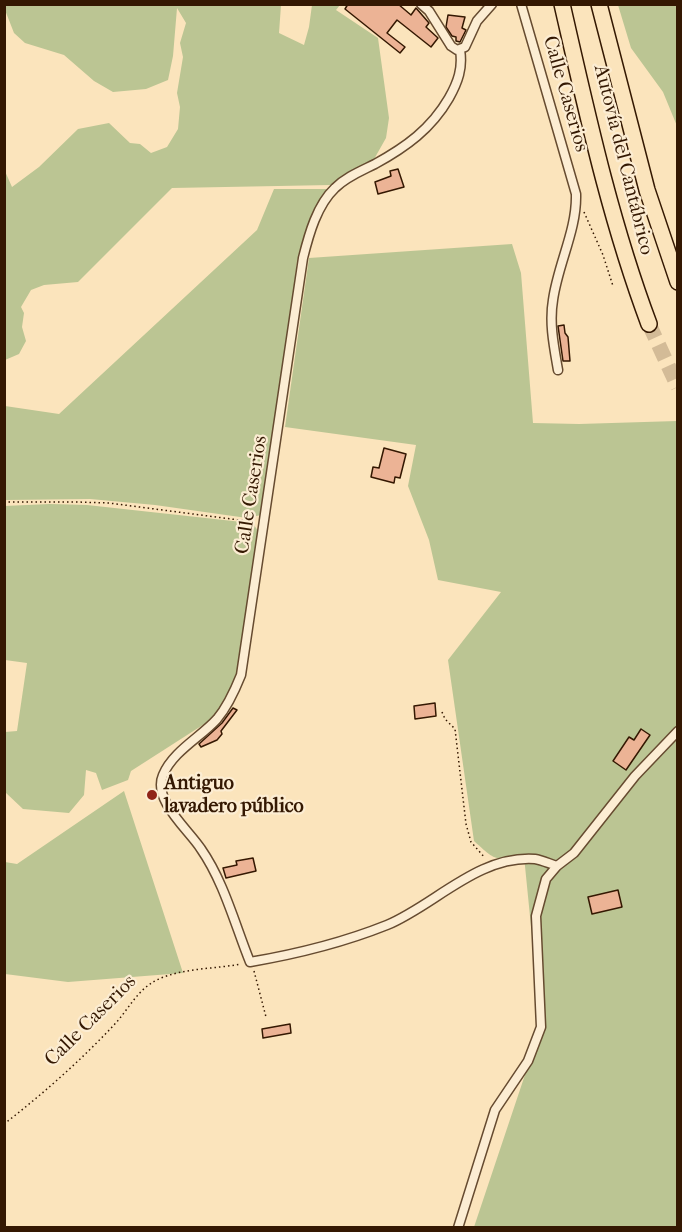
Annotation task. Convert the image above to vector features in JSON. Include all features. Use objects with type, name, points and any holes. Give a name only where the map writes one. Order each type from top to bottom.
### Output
[{"type":"highway","name":"Autovía del Cantábrico","points":[[561,4],[606,193],[649,324]]},
{"type":"highway","name":"Autovía del Cantábrico","points":[[600,4],[647,190],[678,282]]},
{"type":"street","points":[[421,4],[432,16],[451,46],[460,50]]},
{"type":"street","name":"Calle Caserios","points":[[250,962],[212,867],[200,847],[170,810],[160,783],[163,773],[170,764],[217,719],[233,694],[241,675],[302,270],[310,233],[325,202],[337,186],[409,144],[426,130],[456,85],[461,69],[460,50],[465,47],[480,16],[492,4]]},
{"type":"street","name":"Calle Caserios","points":[[521,4],[572,177],[576,200],[575,213],[552,307],[558,370]]},
{"type":"street","points":[[458,1227],[495,1110],[528,1061],[541,1027],[536,916],[546,879],[556,866],[574,853],[635,776],[678,731]]},
{"type":"street","points":[[250,962],[298,954],[337,944],[383,927],[406,917],[479,872],[499,863],[536,859],[556,866]]},
{"type":"path","points":[[576,200],[592,227],[613,286]]},
{"type":"path","points":[[4,502],[109,503],[264,523]]},
{"type":"path","points":[[442,712],[445,719],[455,729],[466,824],[471,842],[491,866]]},
{"type":"path","points":[[250,962],[266,1017]]},
{"type":"path","name":"Calle Caserios","points":[[4,1124],[99,1040],[147,986],[161,978],[178,974],[250,962]]},
{"type":"green space","points":[[5,5],[281,5],[279,33],[304,45],[312,5],[340,5],[336,10],[378,38],[389,118],[386,138],[373,161],[331,185],[172,188],[78,282],[44,285],[31,290],[21,307],[24,313],[22,327],[26,341],[19,354],[5,360],[4,169],[12,187],[39,167],[78,129],[109,123],[130,143],[140,144],[151,153],[167,147],[178,129],[180,107],[177,93],[183,57],[180,43],[186,23],[177,8],[173,56],[168,80],[146,89],[113,92],[94,81],[64,55],[25,43],[14,33]]},
{"type":"green space","points":[[618,5],[677,5],[677,126],[663,92],[631,48]]},
{"type":"green space","points":[[274,189],[327,189],[308,228],[297,261],[287,345],[261,515],[247,518],[155,505],[90,499],[5,500],[5,406],[59,414],[257,230]]},
{"type":"green space","points":[[512,244],[521,273],[533,423],[677,421],[677,1227],[474,1227],[541,1027],[524,856],[496,858],[474,841],[448,660],[501,592],[438,580],[429,540],[408,486],[416,445],[285,427],[309,258]]},
{"type":"green space","points":[[87,505],[242,522],[254,525],[258,531],[237,676],[221,709],[209,721],[131,771],[128,780],[102,790],[96,773],[86,770],[84,795],[69,813],[23,809],[5,792],[5,732],[17,731],[27,663],[5,660],[4,506]]},
{"type":"green space","points":[[124,791],[183,973],[68,982],[5,974],[5,862],[17,864]]},
{"type":"building","points":[[348,4],[398,4],[411,15],[416,8],[429,23],[426,27],[438,38],[431,47],[397,20],[387,33],[405,47],[400,53],[345,9]]},
{"type":"building","points":[[448,15],[465,17],[462,28],[466,30],[460,42],[456,41],[456,37],[452,36],[446,27]]},
{"type":"building","points":[[398,169],[404,187],[378,194],[375,182],[391,176],[390,171]]},
{"type":"building","points":[[564,325],[568,337],[570,361],[563,361],[558,326]]},
{"type":"building","points":[[384,448],[406,454],[400,478],[395,477],[394,483],[371,477],[373,467],[379,468]]},
{"type":"building","points":[[435,703],[436,716],[415,719],[414,706]]},
{"type":"building","points":[[233,708],[237,710],[221,731],[222,734],[217,740],[201,747],[199,744],[222,723]]},
{"type":"building","points":[[641,729],[650,735],[626,770],[613,761],[629,737],[634,740]]},
{"type":"building","points":[[253,858],[256,871],[226,878],[223,868],[237,865],[236,861]]},
{"type":"building","points":[[618,890],[622,907],[592,914],[588,897]]},
{"type":"building","points":[[290,1024],[291,1033],[263,1038],[262,1029]]},
{"type":"tunnel","points":[[649,324],[678,387]]},
{"type":"place","name":"Antiguo lavadero público","points":[[152,795]]}]
